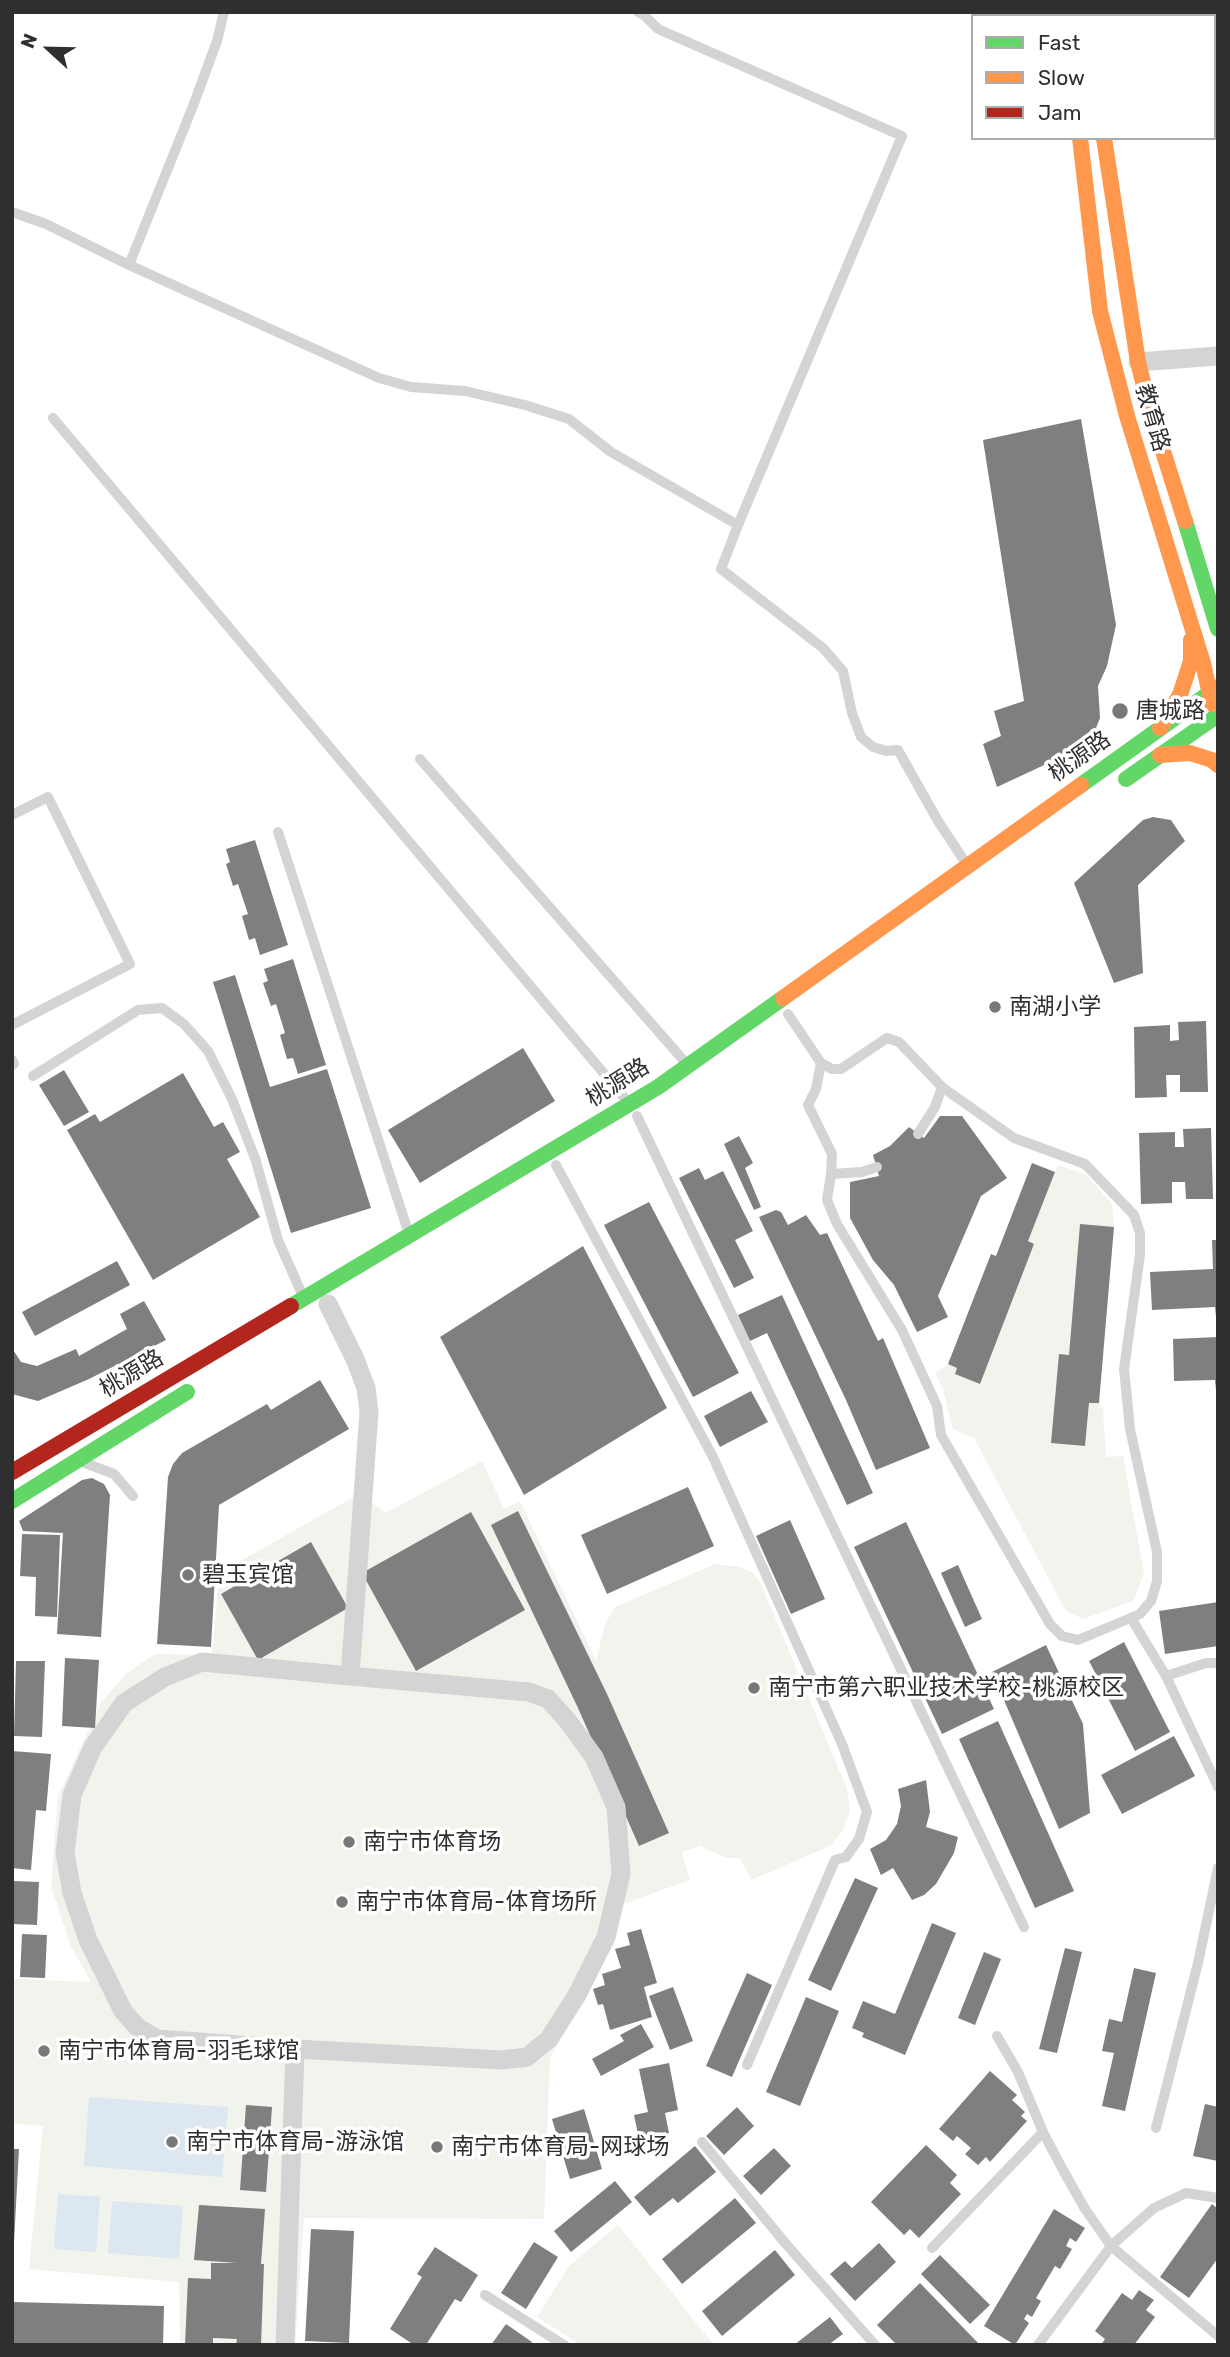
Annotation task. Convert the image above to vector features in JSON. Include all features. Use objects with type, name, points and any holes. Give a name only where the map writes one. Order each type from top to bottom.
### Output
[{"type":"main road","name":"教育路","points":[[1080,140],[1100,311],[1127,416],[1215,705]]},
{"type":"main road","name":"教育路","points":[[1104,140],[1138,362],[1150,410],[1213,605],[1218,629]]},
{"type":"main road","points":[[1160,729],[1180,695],[1191,661],[1192,630]]},
{"type":"main road","name":"桃源路","points":[[465,1221],[556,1165],[633,1110],[688,1065],[1160,729],[1215,705]]},
{"type":"main road","name":"桃源路","points":[[1115,787],[1160,755],[1215,705]]},
{"type":"main road","points":[[1160,755],[1190,753],[1212,760],[1218,765]]},
{"type":"main road","name":"桃源路","points":[[12,1472],[409,1235],[633,1110],[810,998]]},
{"type":"main road","name":"桃源路","points":[[12,1500],[203,1382]]},
{"type":"street","points":[[1138,362],[1218,356]]},
{"type":"street","points":[[328,1304],[355,1359],[366,1388],[369,1412],[350,1676]]},
{"type":"street","points":[[202,1662],[350,1676],[529,1692],[548,1699],[594,1757],[616,1807],[621,1874],[606,1937],[577,1995],[549,2039],[527,2057],[502,2060],[157,2039],[138,2028],[124,2011],[105,1978],[72,1893],[65,1853],[72,1795],[93,1747],[124,1703],[165,1677],[202,1662]]},
{"type":"street","points":[[285,2345],[295,2049]]},
{"type":"lane","points":[[129,265],[193,106],[217,41],[224,12]]},
{"type":"lane","points":[[638,12],[658,29],[902,136],[737,525],[721,569],[823,648],[843,671],[852,713],[861,737],[873,747],[886,751],[898,750],[967,866]]},
{"type":"lane","points":[[12,212],[46,224],[129,265],[379,378],[411,387],[465,391],[569,419],[611,452],[737,525]]},
{"type":"lane","points":[[53,418],[633,1110],[1024,1927]]},
{"type":"lane","points":[[420,759],[688,1065]]},
{"type":"lane","points":[[12,814],[48,797],[130,964],[12,1025]]},
{"type":"lane","points":[[278,832],[409,1235]]},
{"type":"lane","points":[[33,1076],[138,1010],[162,1008],[184,1024],[208,1051],[232,1098],[256,1161],[278,1240],[303,1298]]},
{"type":"lane","points":[[788,1014],[821,1063],[832,1069],[841,1069],[887,1038],[898,1042],[942,1087],[1014,1138],[1085,1164],[1134,1216],[1140,1233],[1140,1255],[1124,1368],[1130,1429],[1157,1552],[1157,1581],[1151,1601],[1140,1614],[1078,1640],[1062,1636],[1050,1624],[941,1435],[937,1406],[902,1330],[837,1224],[827,1200],[832,1154],[808,1105],[816,1089],[821,1063]]},
{"type":"lane","points":[[918,1134],[935,1107],[942,1087]]},
{"type":"lane","points":[[556,1165],[713,1457],[842,1744],[867,1812],[859,1839],[846,1857],[835,1860],[747,2065]]},
{"type":"lane","points":[[831,1174],[862,1172],[877,1167]]},
{"type":"lane","points":[[79,1460],[114,1475],[133,1496]]},
{"type":"lane","points":[[1131,1618],[1166,1676],[1218,1787]]},
{"type":"lane","points":[[1166,1676],[1206,1663],[1218,1663]]},
{"type":"lane","points":[[1156,2128],[1198,1963],[1218,1868]]},
{"type":"lane","points":[[997,2036],[1018,2072],[1043,2132],[1085,2209],[1111,2246],[1218,2336]]},
{"type":"lane","points":[[932,2248],[1043,2132]]},
{"type":"lane","points":[[702,2142],[786,2244],[875,2345]]},
{"type":"lane","points":[[1038,2345],[1111,2246],[1154,2208],[1186,2193],[1218,2198]]},
{"type":"lane","points":[[485,2295],[564,2345]]},
{"type":"shaded area","points":[[1058,1165],[1086,1175],[1112,1204],[1114,1227],[1080,1225],[1069,1355],[1059,1354],[1051,1443],[1085,1446],[1089,1403],[1099,1403],[1103,1410],[1106,1457],[1123,1456],[1144,1574],[1133,1601],[1083,1619],[1066,1611],[974,1438],[953,1429],[943,1389],[935,1373],[948,1364],[957,1368],[1034,1244],[1028,1241]]},
{"type":"shaded area","name":"南宁市体育局-体育场所","points":[[482,1461],[504,1509],[520,1501],[596,1661],[605,1624],[615,1607],[715,1564],[741,1567],[753,1573],[761,1584],[847,1789],[850,1811],[843,1830],[830,1846],[751,1880],[740,1858],[726,1858],[700,1846],[682,1852],[690,1880],[623,1904],[605,1960],[550,2058],[544,2219],[304,2218],[295,2345],[180,2345],[179,2282],[29,2269],[43,2126],[12,2123],[12,1979],[91,1982],[71,1946],[51,1886],[58,1796],[101,1703],[127,1673],[155,1654],[212,1655],[219,1573],[359,1494],[386,1513]]},
{"type":"shaded area","points":[[89,2097],[228,2107],[222,2177],[84,2166]]},
{"type":"shaded area","points":[[58,2194],[100,2197],[96,2252],[54,2249]]},
{"type":"shaded area","points":[[112,2201],[183,2206],[179,2259],[108,2253]]},
{"type":"shaded area","points":[[618,2225],[711,2345],[581,2345],[537,2317],[569,2266]]},
{"type":"building","points":[[1081,419],[1116,625],[1107,666],[1098,686],[1100,718],[1092,738],[1078,753],[1055,760],[997,787],[983,744],[1001,736],[994,711],[1024,701],[983,440]]},
{"type":"building","points":[[1153,817],[1171,820],[1185,841],[1138,885],[1143,973],[1114,983],[1074,883],[1143,820]]},
{"type":"building","points":[[255,840],[288,945],[260,955],[255,938],[249,940],[242,916],[248,914],[238,884],[233,886],[226,864],[230,862],[226,849]]},
{"type":"building","points":[[293,959],[326,1065],[298,1074],[293,1058],[287,1059],[280,1035],[285,1033],[276,1004],[271,1006],[263,983],[268,981],[264,969]]},
{"type":"building","points":[[235,975],[270,1087],[327,1069],[371,1208],[291,1233],[213,982]]},
{"type":"building","points":[[1206,1021],[1208,1092],[1180,1092],[1180,1075],[1166,1075],[1167,1097],[1135,1098],[1134,1027],[1170,1025],[1170,1041],[1179,1040],[1178,1022]]},
{"type":"building","points":[[523,1048],[555,1101],[420,1183],[388,1130]]},
{"type":"building","points":[[64,1070],[89,1112],[64,1126],[39,1085]]},
{"type":"building","points":[[183,1073],[214,1127],[223,1122],[240,1152],[227,1159],[260,1217],[153,1280],[67,1130],[95,1114],[100,1122]]},
{"type":"building","points":[[940,1116],[962,1116],[1007,1178],[981,1196],[938,1296],[948,1317],[917,1332],[894,1285],[873,1260],[850,1218],[850,1182],[879,1176],[873,1155],[890,1146],[909,1127],[924,1138]]},
{"type":"building","points":[[1211,1128],[1213,1199],[1186,1199],[1185,1182],[1172,1182],[1172,1203],[1141,1204],[1139,1133],[1175,1132],[1175,1147],[1184,1147],[1183,1129]]},
{"type":"building","points":[[739,1136],[753,1163],[745,1168],[761,1207],[754,1210],[724,1144]]},
{"type":"building","points":[[1032,1163],[1055,1172],[1028,1241],[1034,1244],[980,1384],[955,1374],[957,1368],[948,1364],[991,1254],[996,1256]]},
{"type":"building","points":[[699,1168],[705,1180],[723,1171],[753,1231],[735,1240],[754,1278],[734,1288],[679,1178]]},
{"type":"building","points":[[649,1202],[739,1373],[693,1397],[604,1225]]},
{"type":"building","points":[[776,1210],[781,1212],[788,1225],[806,1215],[820,1235],[827,1233],[878,1341],[883,1338],[930,1448],[876,1470],[846,1400],[759,1217]]},
{"type":"building","points":[[1080,1224],[1114,1227],[1099,1403],[1089,1403],[1085,1446],[1051,1443],[1059,1354],[1069,1355]]},
{"type":"building","points":[[1212,1240],[1218,1240],[1218,1317],[1215,1307],[1152,1310],[1150,1272],[1213,1269]]},
{"type":"building","points":[[583,1246],[667,1408],[524,1495],[440,1337]]},
{"type":"building","points":[[117,1261],[130,1285],[35,1336],[22,1312]]},
{"type":"building","points":[[782,1295],[873,1493],[847,1505],[767,1333],[750,1341],[738,1315]]},
{"type":"building","points":[[144,1301],[166,1340],[38,1401],[12,1394],[12,1348],[21,1362],[37,1366],[76,1349],[79,1356],[127,1329],[120,1314]]},
{"type":"building","points":[[1218,1337],[1218,1390],[1215,1380],[1174,1381],[1173,1339]]},
{"type":"building","points":[[320,1380],[349,1429],[219,1505],[211,1647],[157,1644],[168,1477],[173,1464],[182,1453],[267,1404],[271,1410]]},
{"type":"building","points":[[751,1391],[768,1422],[720,1447],[704,1416]]},
{"type":"building","points":[[92,1478],[104,1484],[110,1495],[101,1637],[57,1634],[63,1533],[23,1531],[19,1521],[82,1480]]},
{"type":"building","points":[[688,1487],[714,1546],[607,1594],[581,1535]]},
{"type":"building","points":[[518,1511],[607,1694],[669,1833],[639,1846],[578,1708],[491,1525]]},
{"type":"building","points":[[471,1512],[525,1610],[416,1671],[362,1573]]},
{"type":"building","points":[[790,1520],[825,1599],[791,1614],[756,1536]]},
{"type":"building","points":[[906,1522],[994,1709],[942,1734],[854,1547]]},
{"type":"building","points":[[22,1534],[60,1535],[57,1617],[35,1616],[36,1577],[20,1576]]},
{"type":"building","points":[[311,1542],[348,1608],[258,1660],[221,1594]]},
{"type":"building","points":[[958,1565],[982,1619],[965,1627],[941,1573]]},
{"type":"building","points":[[1218,1602],[1218,1646],[1165,1654],[1159,1611]]},
{"type":"building","points":[[1124,1642],[1170,1732],[1135,1751],[1089,1661]]},
{"type":"building","points":[[1046,1645],[1083,1724],[1090,1813],[1059,1829],[992,1672]]},
{"type":"building","points":[[65,1658],[99,1660],[95,1728],[62,1726]]},
{"type":"building","points":[[16,1661],[45,1661],[42,1737],[14,1736]]},
{"type":"building","points":[[998,1721],[1074,1891],[1035,1908],[959,1739]]},
{"type":"building","points":[[1174,1736],[1195,1776],[1122,1814],[1101,1775]]},
{"type":"building","points":[[12,1751],[51,1754],[46,1811],[36,1810],[31,1870],[12,1868]]},
{"type":"building","points":[[926,1780],[930,1812],[926,1827],[958,1837],[954,1853],[936,1884],[924,1895],[912,1900],[893,1868],[881,1875],[870,1849],[886,1840],[897,1824],[901,1806],[898,1789]]},
{"type":"building","points":[[855,1878],[878,1888],[831,1991],[808,1980]]},
{"type":"building","points":[[14,1881],[39,1882],[37,1925],[12,1924]]},
{"type":"building","points":[[932,1923],[956,1933],[905,2055],[862,2037],[864,2033],[852,2028],[863,2001],[895,2014]]},
{"type":"building","points":[[641,1929],[657,1983],[644,1987],[652,2017],[610,2030],[603,2004],[598,2005],[593,1989],[605,1985],[602,1974],[621,1968],[615,1949],[630,1945],[627,1933]]},
{"type":"building","points":[[22,1934],[47,1935],[45,1978],[20,1977]]},
{"type":"building","points":[[1065,1948],[1082,1952],[1057,2053],[1039,2049]]},
{"type":"building","points":[[984,1952],[1001,1959],[975,2025],[958,2018]]},
{"type":"building","points":[[1134,1968],[1156,1973],[1125,2111],[1102,2106],[1114,2053],[1102,2051],[1109,2019],[1122,2022]]},
{"type":"building","points":[[747,1973],[772,1985],[732,2077],[706,2066]]},
{"type":"building","points":[[673,1987],[693,2041],[670,2050],[649,1996]]},
{"type":"building","points":[[806,1997],[839,2011],[800,2106],[766,2092]]},
{"type":"building","points":[[641,2024],[654,2047],[601,2076],[592,2059],[624,2041],[620,2035]]},
{"type":"building","points":[[669,2063],[678,2110],[665,2113],[669,2133],[639,2139],[634,2115],[648,2112],[639,2069]]},
{"type":"building","points":[[990,2071],[1017,2095],[1012,2100],[1025,2112],[1021,2116],[1027,2121],[990,2162],[986,2157],[978,2165],[965,2154],[971,2148],[957,2136],[953,2141],[939,2129]]},
{"type":"building","points":[[1205,2104],[1218,2107],[1218,2161],[1193,2156]]},
{"type":"building","points":[[246,2105],[272,2107],[266,2192],[240,2190]]},
{"type":"building","points":[[737,2107],[754,2126],[724,2155],[706,2136]]},
{"type":"building","points":[[584,2109],[602,2169],[570,2179],[552,2119]]},
{"type":"building","points":[[926,2145],[957,2175],[950,2183],[961,2194],[919,2238],[910,2229],[904,2235],[871,2202]]},
{"type":"building","points":[[695,2146],[716,2172],[678,2203],[673,2198],[650,2216],[634,2197]]},
{"type":"building","points":[[774,2148],[791,2166],[761,2195],[743,2176]]},
{"type":"building","points":[[12,2149],[19,2149],[14,2243],[12,2243]]},
{"type":"building","points":[[615,2181],[632,2202],[571,2252],[554,2231]]},
{"type":"building","points":[[735,2198],[756,2223],[682,2284],[662,2259]]},
{"type":"building","points":[[1212,2204],[1218,2209],[1218,2258],[1189,2298],[1160,2277]]},
{"type":"building","points":[[199,2205],[265,2209],[261,2264],[264,2264],[261,2345],[236,2345],[237,2339],[213,2338],[213,2345],[185,2345],[188,2278],[211,2279],[211,2263],[237,2263],[194,2260]]},
{"type":"building","points":[[1054,2209],[1085,2228],[1076,2242],[1070,2238],[1066,2246],[1072,2249],[1060,2269],[1055,2266],[1036,2298],[1041,2301],[1032,2317],[1027,2314],[1024,2319],[1029,2323],[1015,2345],[984,2326]]},
{"type":"building","points":[[311,2229],[354,2231],[349,2343],[305,2341]]},
{"type":"building","points":[[534,2242],[558,2257],[526,2309],[501,2293]]},
{"type":"building","points":[[879,2243],[896,2262],[855,2301],[830,2274],[845,2261],[852,2268]]},
{"type":"building","points":[[435,2247],[478,2275],[461,2302],[455,2299],[426,2345],[414,2345],[390,2329],[422,2277],[417,2274]]},
{"type":"building","points":[[775,2250],[795,2275],[722,2336],[702,2311]]},
{"type":"building","points":[[940,2255],[990,2305],[970,2324],[921,2274]]},
{"type":"building","points":[[920,2283],[980,2345],[897,2345],[877,2325]]},
{"type":"building","points":[[1139,2290],[1154,2300],[1146,2310],[1155,2317],[1134,2345],[1101,2345],[1105,2339],[1095,2331],[1122,2293],[1132,2300]]},
{"type":"building","points":[[12,2302],[164,2306],[163,2345],[12,2345]]},
{"type":"building","points":[[830,2317],[843,2334],[828,2345],[794,2345]]},
{"type":"building","points":[[506,2324],[532,2342],[531,2345],[491,2345]]},
{"type":"traffic: fast","points":[[1185,521],[1218,629]]},
{"type":"traffic: fast","points":[[1081,785],[1218,687]]},
{"type":"traffic: fast","points":[[1126,779],[1218,715]]},
{"type":"traffic: fast","points":[[291,1306],[658,1087],[783,998]]},
{"type":"traffic: fast","points":[[12,1501],[187,1392]]},
{"type":"traffic: slow","points":[[1080,140],[1100,311],[1127,416],[1203,663],[1212,704]]},
{"type":"traffic: slow","points":[[1104,140],[1138,362],[1185,521]]},
{"type":"traffic: slow","points":[[1160,728],[1180,695],[1191,661],[1191,640]]},
{"type":"traffic: slow","points":[[1160,755],[1190,753],[1212,760],[1218,765]]},
{"type":"traffic: slow","points":[[783,998],[1081,785]]},
{"type":"traffic: jam","points":[[12,1472],[291,1306]]},
{"type":"place","name":"唐城路","points":[[1120,711]]},
{"type":"place","name":"南湖小学","points":[[995,1007]]},
{"type":"place","name":"碧玉宾馆","points":[[188,1575]]},
{"type":"place","name":"南宁市第六职业技术学校-桃源校区","points":[[754,1688]]},
{"type":"place","name":"南宁市体育场","points":[[349,1842]]},
{"type":"place","name":"南宁市体育局-体育场所","points":[[342,1902]]},
{"type":"place","name":"南宁市体育局-羽毛球馆","points":[[44,2051]]},
{"type":"place","name":"南宁市体育局-游泳馆","points":[[172,2142]]},
{"type":"place","name":"南宁市体育局-网球场","points":[[437,2147]]}]
